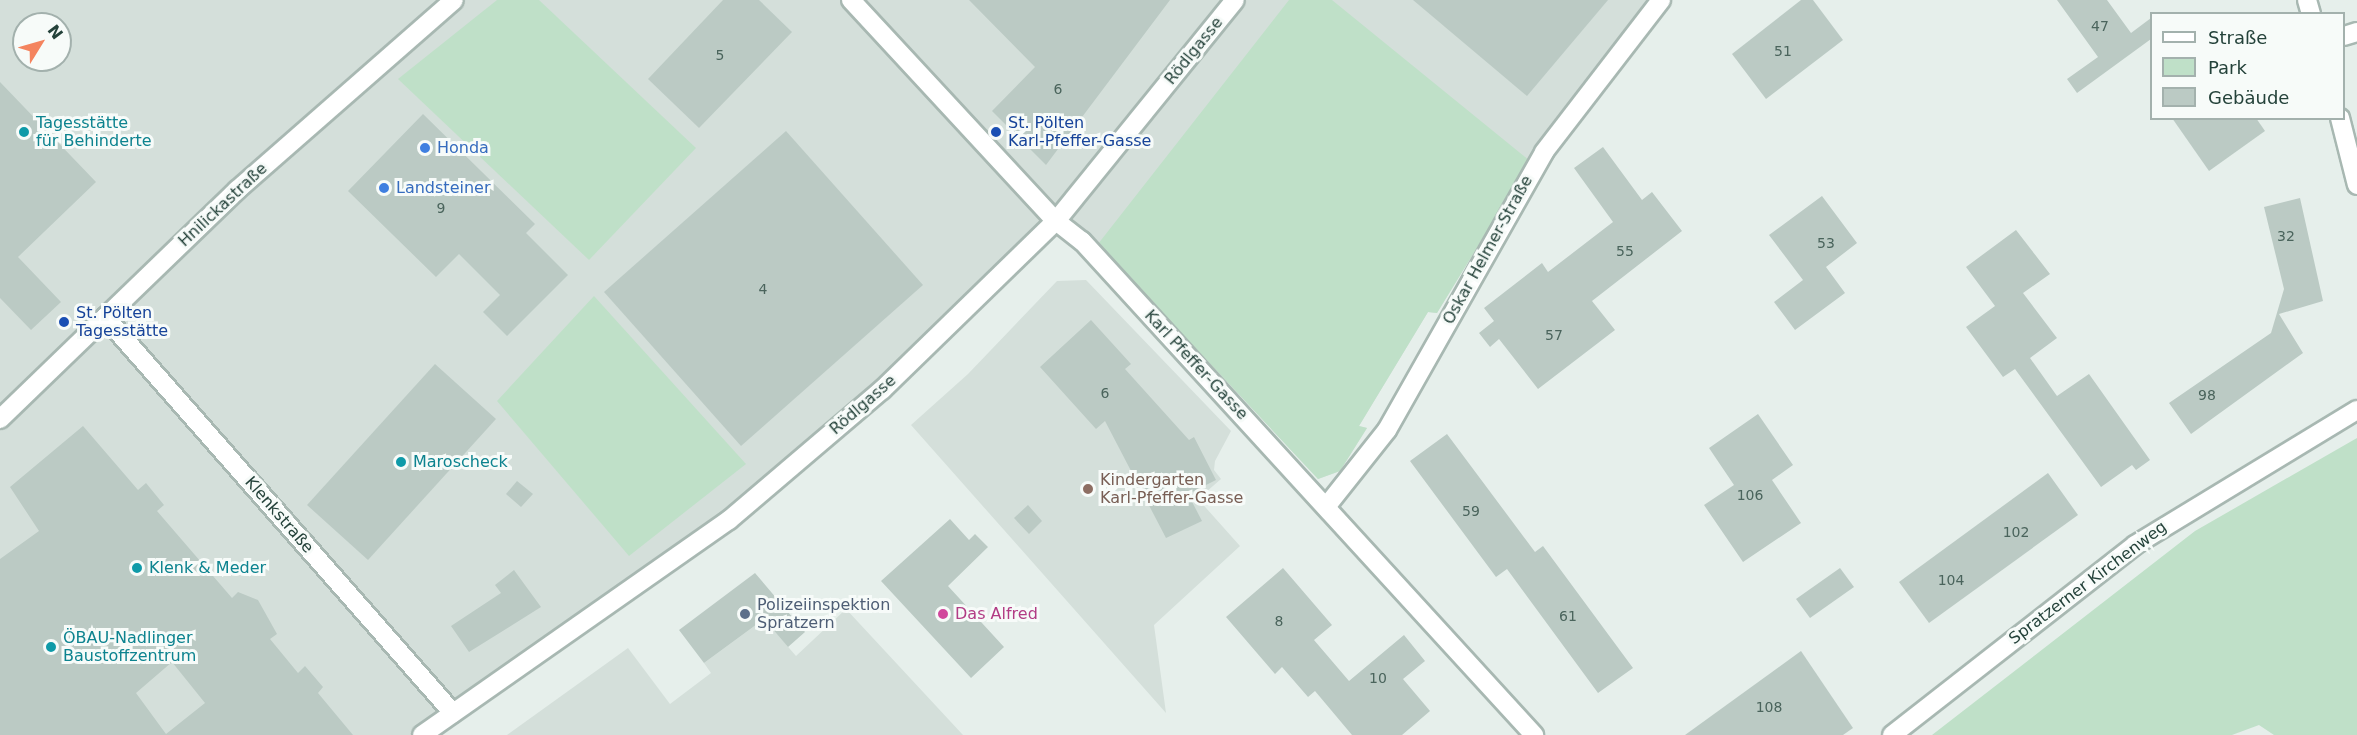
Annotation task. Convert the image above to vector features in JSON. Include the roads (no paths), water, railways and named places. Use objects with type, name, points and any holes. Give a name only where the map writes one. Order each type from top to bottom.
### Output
[{"type":"street","name":"Hnilickastraße","points":[[0,419],[237,189],[454,0]]},
{"type":"street","name":"Karl Pfeffer-Gasse","points":[[851,0],[1056,221],[1082,241],[1534,735]]},
{"type":"street","name":"Rödlgasse","points":[[422,735],[729,520],[882,390],[1056,221],[1235,0]]},
{"type":"street","name":"Oskar Helmer-Straße","points":[[1326,507],[1387,430],[1544,152],[1660,0]]},
{"type":"street","points":[[2341,120],[2357,185]]},
{"type":"street","name":"Klenkstraße","points":[[105,317],[453,713]]},
{"type":"street","name":"Spratzerner Kirchenweg","points":[[1892,735],[2135,545],[2357,410]]},
{"type":"place","name":"Tagesstätte für Behinderte","points":[[24,132]]},
{"type":"place","name":"St. Pölten Karl-Pfeffer-Gasse","points":[[996,132]]},
{"type":"place","name":"Honda","points":[[425,148]]},
{"type":"place","name":"Landsteiner","points":[[384,188]]},
{"type":"place","name":"St. Pölten Tagesstätte","points":[[64,322]]},
{"type":"place","name":"Maroscheck","points":[[401,462]]},
{"type":"place","name":"Kindergarten Karl-Pfeffer-Gasse","points":[[1088,489]]},
{"type":"place","name":"Klenk & Meder","points":[[137,568]]},
{"type":"place","name":"Polizeiinspektion Spratzern","points":[[745,614]]},
{"type":"place","name":"Das Alfred","points":[[943,614]]},
{"type":"place","name":"ÖBAU-Nadlinger Baustoffzentrum","points":[[51,647]]}]
